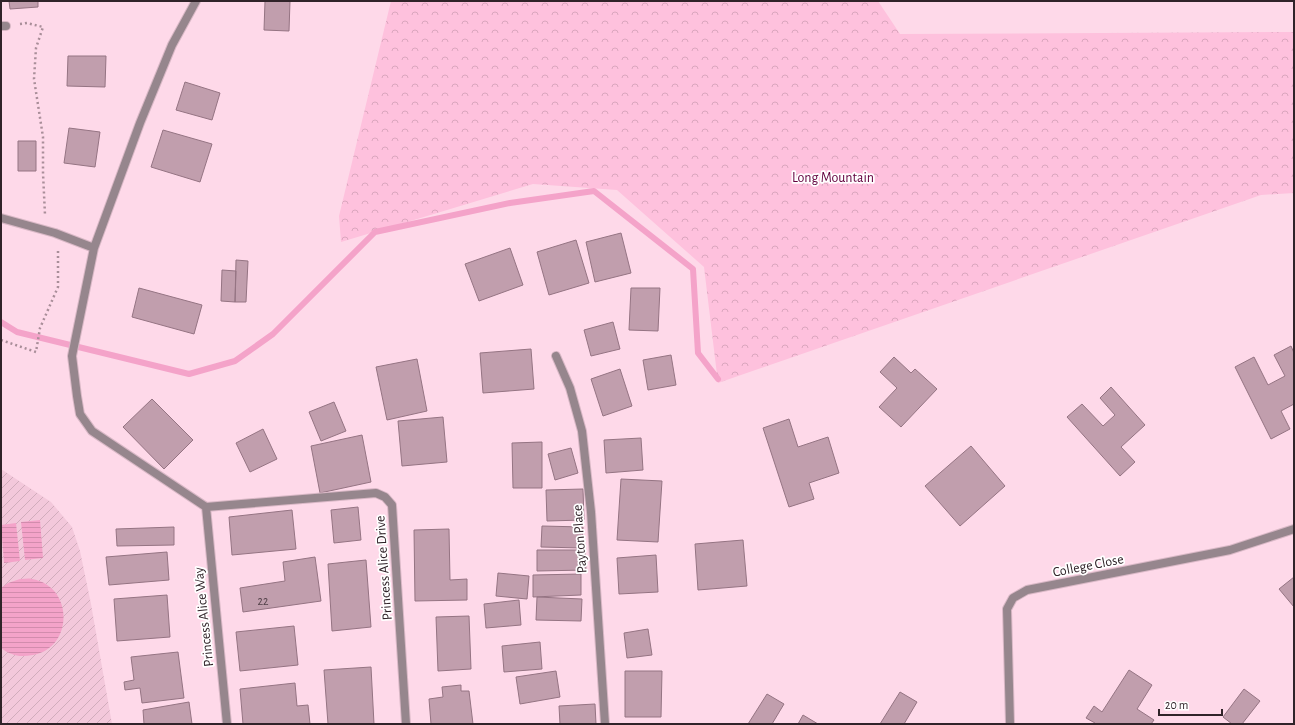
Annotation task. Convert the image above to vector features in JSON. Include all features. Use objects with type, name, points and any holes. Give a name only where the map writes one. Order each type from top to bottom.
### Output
[{"type":"street","points":[[196,1],[172,45],[142,116],[94,248],[72,356],[76,396],[80,414],[92,431],[206,507]]},
{"type":"street","points":[[1,218],[55,232],[94,248]]},
{"type":"street","name":"Payton Place","points":[[556,356],[570,388],[582,431],[591,512],[605,724]]},
{"type":"street","name":"Princess Alice Drive","points":[[206,507],[376,493],[385,497],[392,505],[406,724]]},
{"type":"street","name":"Princess Alice Way","points":[[206,507],[227,724]]},
{"type":"street","name":"College Close","points":[[1010,724],[1007,609],[1013,598],[1027,590],[1230,550],[1294,529]]},
{"type":"path","points":[[1,340],[36,352],[40,328],[58,287],[59,253],[55,232],[44,214],[42,173],[43,137],[34,79],[36,48],[44,26],[27,23],[3,26]]},
{"type":"shaded area","points":[[1,469],[51,502],[72,527],[80,551],[91,604],[112,724],[1,724]]},
{"type":"shaded area","points":[[40,520],[43,558],[25,560],[21,522]]},
{"type":"shaded area","points":[[16,523],[20,561],[4,563],[1,525]]},
{"type":"shaded area","points":[[20,579],[31,579],[46,584],[56,593],[62,604],[64,617],[62,630],[56,641],[46,650],[33,655],[25,656],[17,656],[1,648],[1,588],[8,583]]},
{"type":"green space","name":"Long Mountain","points":[[391,1],[878,1],[900,34],[1294,32],[1294,193],[1261,195],[718,383],[704,267],[617,190],[533,184],[341,242],[339,216]]},
{"type":"building","points":[[9,1],[38,1],[38,7],[10,9]]},
{"type":"building","points":[[265,1],[290,1],[289,31],[264,30]]},
{"type":"building","points":[[68,56],[106,56],[105,87],[67,86]]},
{"type":"building","points":[[185,82],[220,93],[212,120],[176,110]]},
{"type":"building","points":[[69,128],[100,132],[95,167],[64,163]]},
{"type":"building","points":[[163,130],[212,144],[200,182],[151,167]]},
{"type":"building","points":[[18,141],[36,141],[36,171],[18,171]]},
{"type":"building","points":[[621,233],[631,273],[595,282],[586,242]]},
{"type":"building","points":[[576,240],[589,283],[549,295],[537,252]]},
{"type":"building","points":[[510,248],[523,285],[479,301],[465,264]]},
{"type":"building","points":[[236,260],[248,261],[246,302],[235,302]]},
{"type":"building","points":[[222,270],[236,271],[235,302],[221,301]]},
{"type":"building","points":[[139,288],[202,305],[194,334],[132,317]]},
{"type":"building","points":[[631,288],[660,288],[658,331],[629,330]]},
{"type":"building","points":[[613,322],[620,349],[591,356],[584,330]]},
{"type":"building","points":[[1291,346],[1294,353],[1294,404],[1281,411],[1290,429],[1271,439],[1235,367],[1254,357],[1268,385],[1285,376],[1274,355]]},
{"type":"building","points":[[531,349],[534,389],[483,393],[480,353]]},
{"type":"building","points":[[671,355],[676,385],[648,390],[643,360]]},
{"type":"building","points":[[894,357],[911,373],[915,369],[937,389],[901,427],[879,407],[897,388],[880,372]]},
{"type":"building","points":[[417,359],[427,411],[387,420],[376,367]]},
{"type":"building","points":[[620,369],[632,406],[603,416],[591,379]]},
{"type":"building","points":[[1111,387],[1145,425],[1121,447],[1135,462],[1120,476],[1067,417],[1082,404],[1103,426],[1115,415],[1100,398]]},
{"type":"building","points":[[152,399],[193,440],[164,469],[123,427]]},
{"type":"building","points":[[334,402],[346,431],[321,441],[309,412]]},
{"type":"building","points":[[443,417],[447,462],[402,466],[398,421]]},
{"type":"building","points":[[789,419],[798,447],[828,437],[839,473],[809,483],[814,499],[789,507],[763,428]]},
{"type":"building","points":[[263,429],[277,459],[250,472],[236,443]]},
{"type":"building","points":[[362,435],[371,482],[320,493],[311,446]]},
{"type":"building","points":[[641,438],[643,470],[606,473],[604,440]]},
{"type":"building","points":[[542,442],[542,488],[513,488],[512,443]]},
{"type":"building","points":[[971,446],[1005,486],[960,526],[925,486]]},
{"type":"building","points":[[571,448],[578,473],[555,480],[548,454]]},
{"type":"building","points":[[621,479],[662,481],[658,542],[617,540]]},
{"type":"building","points":[[583,489],[584,520],[547,521],[546,490]]},
{"type":"building","points":[[358,507],[361,540],[334,543],[331,510]]},
{"type":"building","points":[[292,510],[296,549],[232,555],[229,517]]},
{"type":"building","points":[[542,526],[583,527],[582,548],[541,547]]},
{"type":"building","points":[[174,527],[174,545],[117,546],[116,529]]},
{"type":"building","points":[[449,529],[450,580],[467,579],[467,600],[415,601],[414,530]]},
{"type":"building","points":[[743,540],[747,586],[698,590],[695,544]]},
{"type":"building","points":[[537,550],[585,550],[586,570],[537,571]]},
{"type":"building","points":[[167,552],[169,580],[109,585],[106,557]]},
{"type":"building","points":[[656,555],[658,592],[619,594],[617,558]]},
{"type":"building","points":[[315,557],[321,601],[243,612],[240,588],[285,581],[283,562]]},
{"type":"building","points":[[366,560],[371,627],[332,631],[328,564]]},
{"type":"building","points":[[498,573],[529,576],[527,599],[496,596]]},
{"type":"building","points":[[581,574],[581,595],[533,597],[533,575]]},
{"type":"building","points":[[1294,577],[1294,607],[1279,589]]},
{"type":"building","points":[[167,595],[170,637],[117,641],[114,599]]},
{"type":"building","points":[[537,597],[582,599],[581,621],[536,620]]},
{"type":"building","points":[[519,600],[521,625],[486,628],[484,604]]},
{"type":"building","points":[[469,616],[471,669],[438,671],[436,617]]},
{"type":"building","points":[[294,626],[298,665],[240,671],[236,632]]},
{"type":"building","points":[[648,629],[652,655],[627,658],[624,633]]},
{"type":"building","points":[[540,642],[542,669],[504,672],[502,646]]},
{"type":"building","points":[[178,652],[184,698],[142,703],[140,688],[125,690],[124,682],[134,680],[131,657]]},
{"type":"building","points":[[371,667],[374,724],[328,724],[324,670]]},
{"type":"building","points":[[1129,670],[1152,685],[1137,709],[1154,720],[1151,724],[1094,724],[1095,723],[1086,718],[1094,706],[1102,712]]},
{"type":"building","points":[[556,671],[560,697],[520,704],[516,677]]},
{"type":"building","points":[[625,671],[662,671],[661,717],[625,717]]},
{"type":"building","points":[[295,683],[297,706],[308,705],[310,724],[243,724],[240,689]]},
{"type":"building","points":[[461,685],[461,691],[469,691],[473,724],[431,724],[429,699],[443,697],[442,687]]},
{"type":"building","points":[[1244,689],[1260,701],[1242,724],[1232,724],[1223,717]]},
{"type":"building","points":[[900,692],[917,702],[904,724],[880,724]]},
{"type":"building","points":[[767,694],[784,704],[772,724],[748,724]]},
{"type":"building","points":[[189,702],[192,724],[144,724],[143,710]]},
{"type":"building","points":[[595,704],[596,724],[560,724],[559,706]]},
{"type":"building","points":[[803,715],[818,724],[798,724]]},
{"type":"waterway","points":[[1,322],[17,332],[189,374],[235,361],[273,334],[375,232],[510,203],[594,191],[693,269],[698,353],[718,379]]}]
